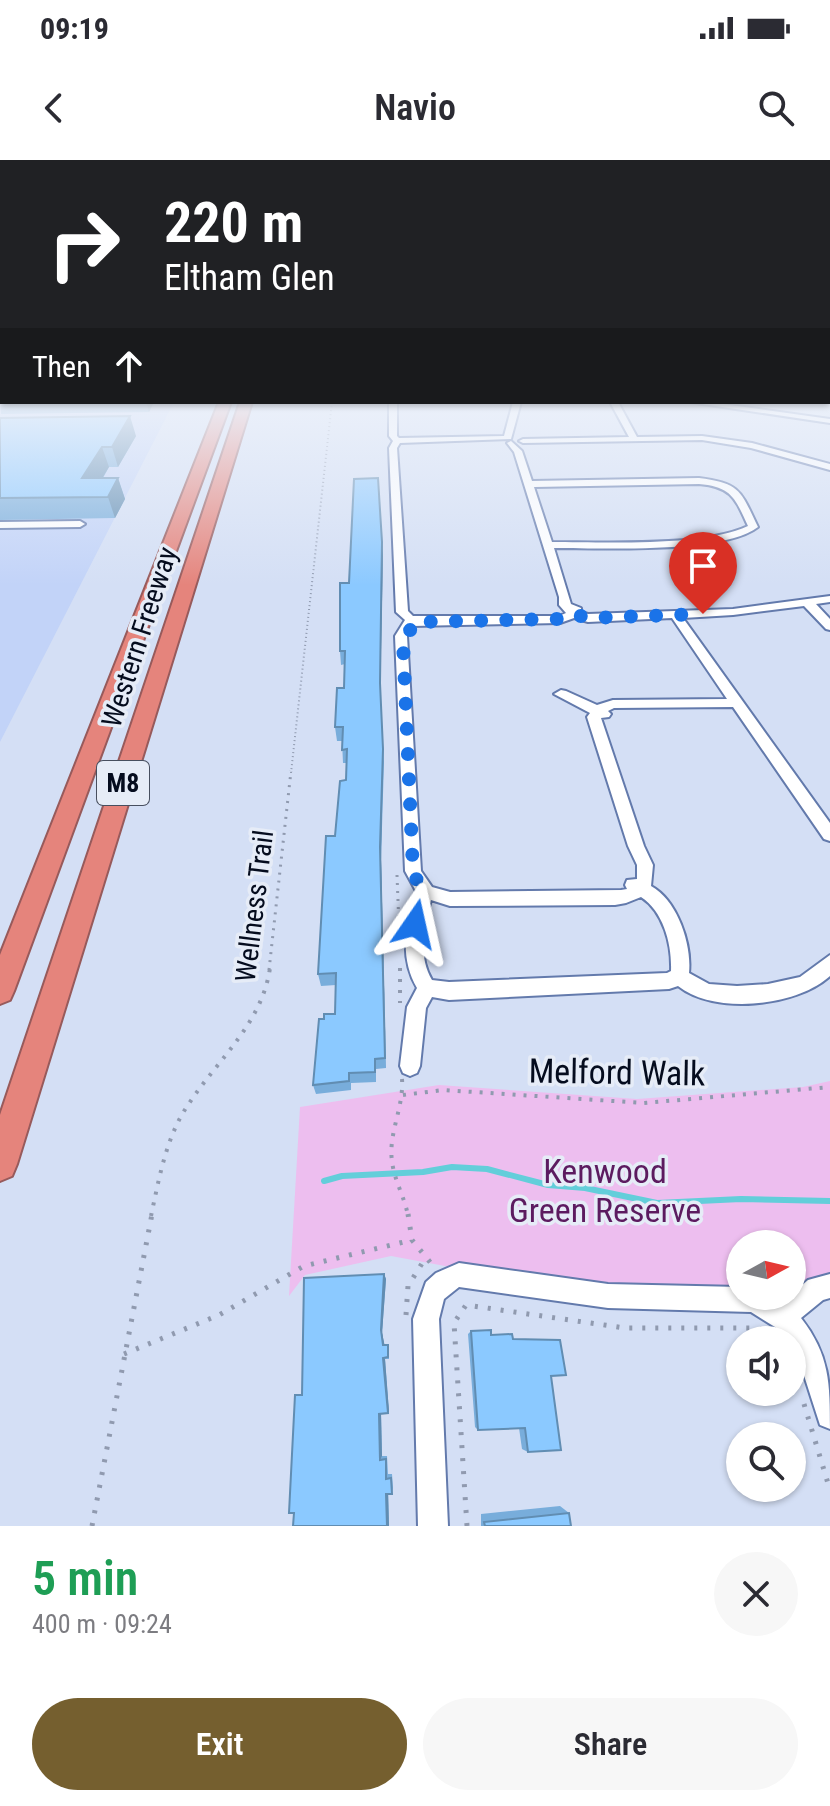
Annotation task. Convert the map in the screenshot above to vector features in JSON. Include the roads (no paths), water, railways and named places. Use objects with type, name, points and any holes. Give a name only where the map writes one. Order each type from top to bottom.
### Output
[{"type":"highway","name":"Western Freeway","points":[[0,991],[204,458]]},
{"type":"highway","name":"Western Freeway","points":[[0,1164],[228,458]]},
{"type":"street","points":[[399,458],[402,607],[403,615],[414,620],[551,619],[573,611],[598,617],[676,616],[760,610],[830,599]]},
{"type":"street","points":[[520,458],[565,597],[573,611]]},
{"type":"street","points":[[793,458],[830,466]]},
{"type":"street","points":[[528,484],[718,483],[737,493],[753,527],[747,532],[731,535],[659,543],[548,545]]},
{"type":"street","points":[[0,525],[80,524]]},
{"type":"street","points":[[808,603],[830,626]]},
{"type":"street","points":[[676,616],[830,835]]},
{"type":"street","points":[[414,620],[403,642],[413,871],[426,892],[438,898],[626,898],[637,888],[647,873],[602,739],[602,712]]},
{"type":"street","points":[[561,694],[602,712],[639,705],[737,703]]},
{"type":"street","points":[[426,892],[418,907],[415,924],[420,980],[427,988],[449,991],[665,983],[679,976],[683,963],[669,925],[637,888]]},
{"type":"street","points":[[679,976],[700,990],[740,994],[794,987],[817,976],[830,963]]},
{"type":"street","points":[[410,1066],[417,1007],[427,988]]},
{"type":"street","points":[[433,1526],[426,1319],[430,1295],[444,1279],[459,1275],[608,1296],[751,1300],[767,1304],[785,1316],[803,1340],[830,1415]]},
{"type":"street","points":[[785,1316],[817,1289],[830,1286]]},
{"type":"waterway","points":[[324,1181],[342,1176],[423,1172],[452,1167],[487,1169],[548,1185],[585,1188],[657,1203],[741,1199],[830,1201]]},
{"type":"park label","name":"Kenwood Green Reserve","points":[[605,1190]]}]
